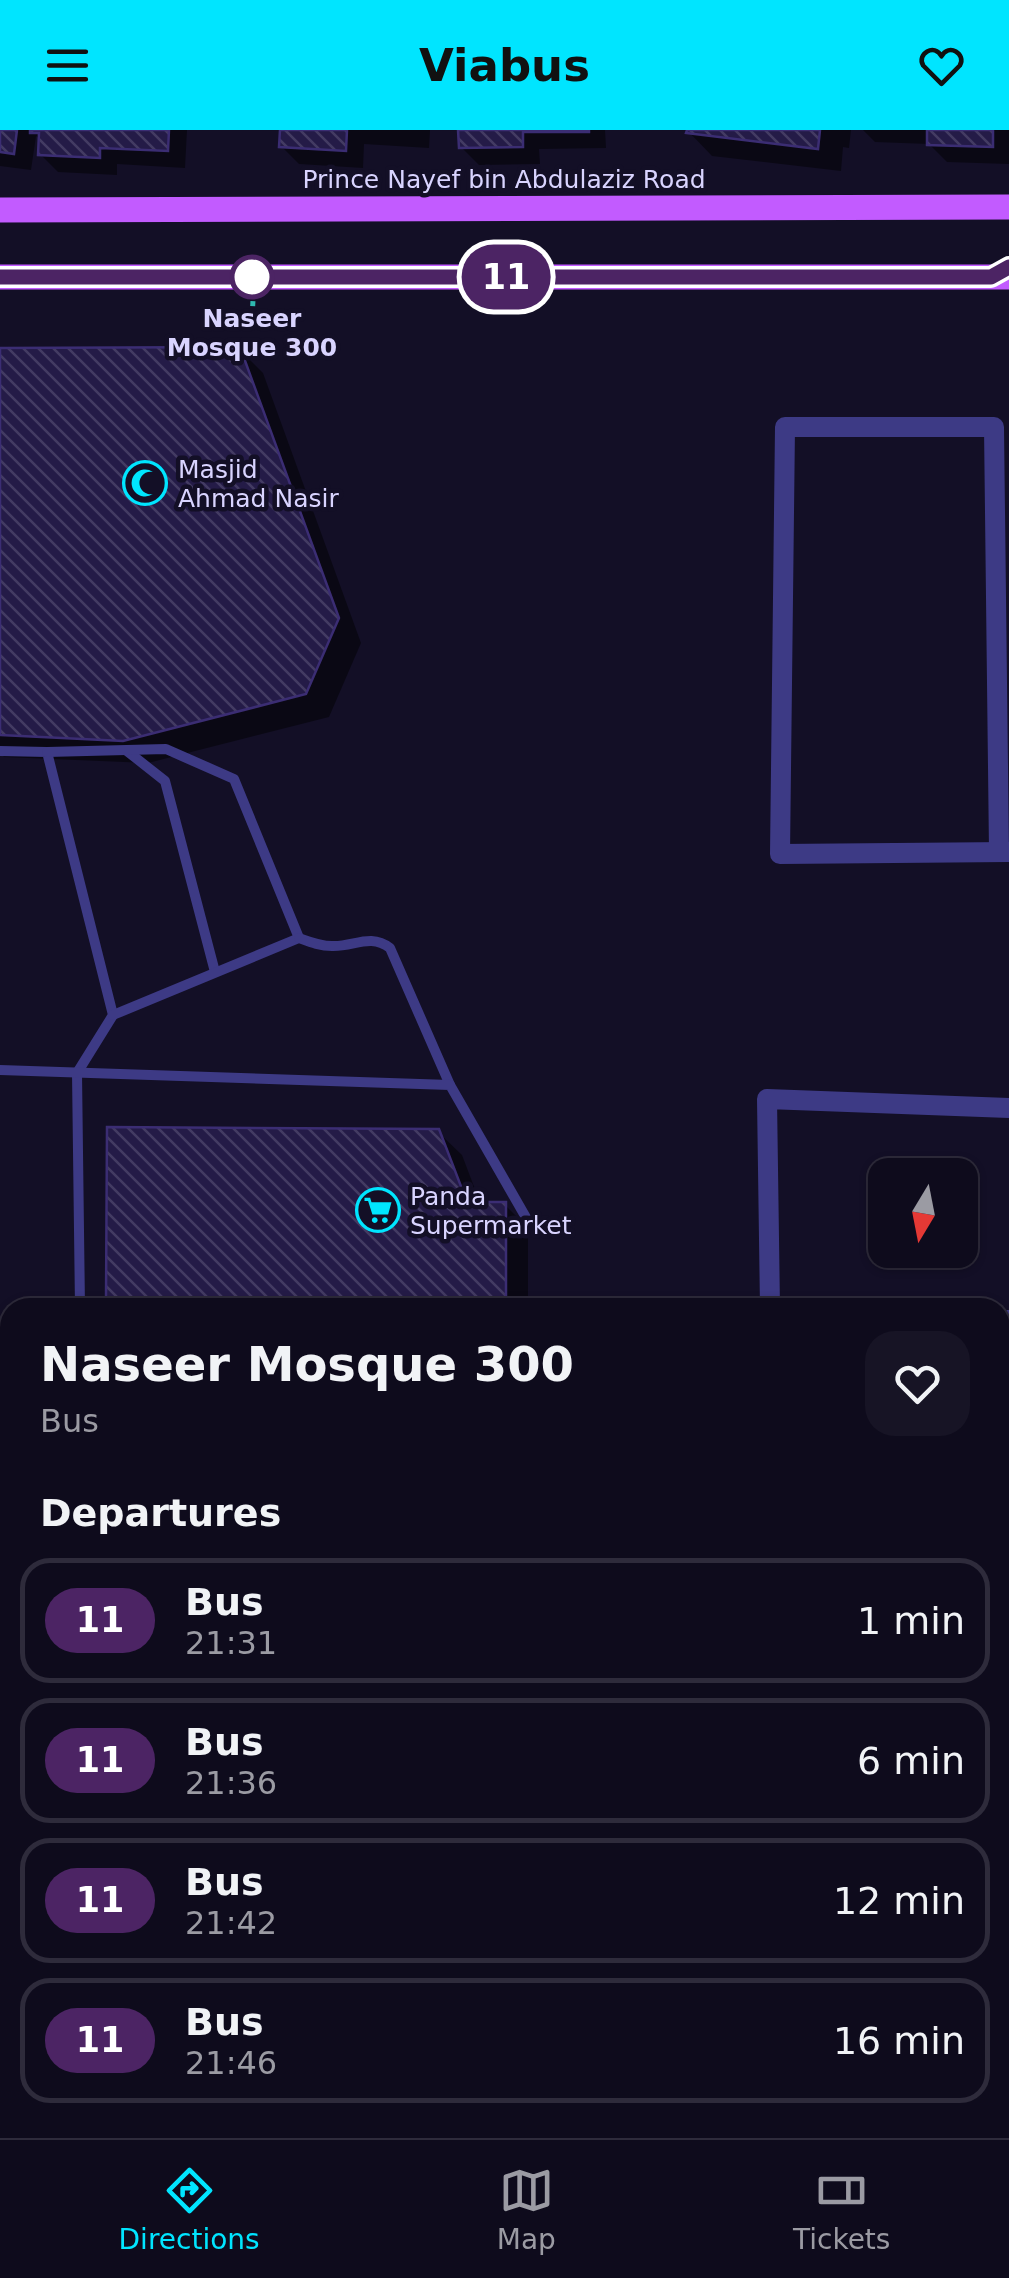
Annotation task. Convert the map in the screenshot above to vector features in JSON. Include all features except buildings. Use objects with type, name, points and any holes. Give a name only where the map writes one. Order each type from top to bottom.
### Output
[{"type":"main road","name":"Prince Nayef bin Abdulaziz Road","points":[[0,210],[1007,209]]},
{"type":"main road","points":[[0,277],[1003,274]]},
{"type":"street","points":[[994,426],[1004,852],[780,854],[785,428],[994,426]]},
{"type":"street","points":[[770,1298],[767,1098],[1009,1108]]},
{"type":"lane","points":[[0,751],[166,749],[234,778],[299,938]]},
{"type":"lane","points":[[126,750],[164,781],[215,972]]},
{"type":"lane","points":[[46,752],[112,1014]]},
{"type":"lane","points":[[80,1298],[77,1073],[112,1014],[299,938],[338,947],[368,939],[390,948],[450,1085],[532,1228]]},
{"type":"lane","points":[[0,1070],[450,1085]]},
{"type":"bus line","name":"11","points":[[0,277],[991,277],[1009,267]]},
{"type":"place","name":"Naseer Mosque 300","points":[[252,277]]},
{"type":"place","name":"Masjid Ahmad Nasir","points":[[145,483]]},
{"type":"place","name":"Panda Supermarket","points":[[378,1210]]}]
